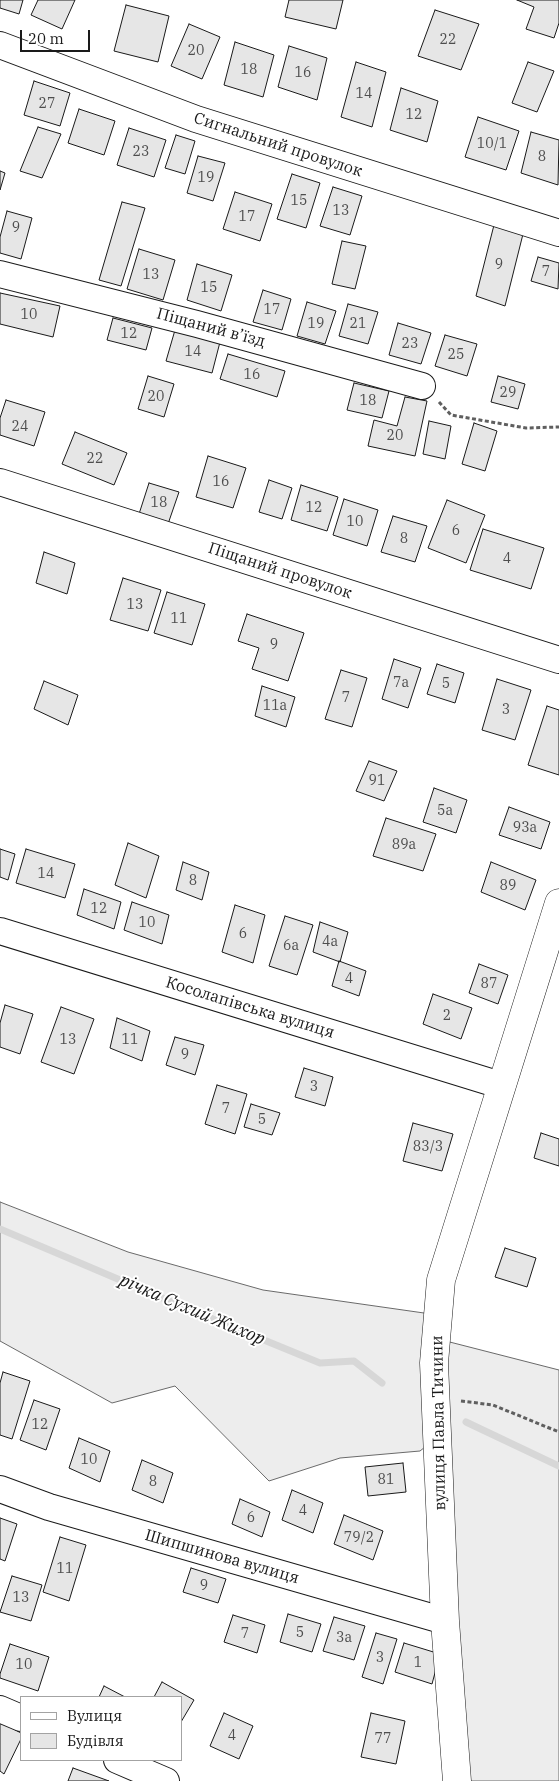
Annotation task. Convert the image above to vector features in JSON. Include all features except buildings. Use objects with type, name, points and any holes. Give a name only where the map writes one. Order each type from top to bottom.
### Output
[{"type":"main road","name":"вулиця Павла Тичини","points":[[458,1781],[445,1621],[434,1363],[440,1280],[559,903]]},
{"type":"street","name":"Сигнальний провулок","points":[[0,45],[196,119],[559,233]]},
{"type":"street","name":"Піщаний в’їзд","points":[[0,274],[197,324],[422,386]]},
{"type":"street","name":"Піщаний провулок","points":[[0,482],[559,660]]},
{"type":"street","name":"Косолапівська вулиця","points":[[0,931],[500,1085]]},
{"type":"street","name":"Шипшинова вулиця","points":[[0,1489],[48,1507],[445,1621]]},
{"type":"street","points":[[0,1709],[20,1718]]},
{"type":"street","points":[[119,1761],[166,1781]]},
{"type":"path","points":[[422,386],[451,414],[526,428],[559,428]]},
{"type":"path","points":[[436,1398],[493,1405],[559,1432]]},
{"type":"shaded area","points":[[0,1202],[128,1252],[263,1290],[438,1315],[438,1339],[559,1370],[559,1781],[457,1781],[430,1443],[420,1451],[340,1458],[269,1481],[175,1386],[112,1403],[0,1341]]},
{"type":"waterway","name":"річка Сухий Жихор","points":[[0,1229],[320,1363],[354,1361],[382,1383]]},
{"type":"waterway","name":"річка Сухий Жихор","points":[[466,1422],[559,1466]]}]
